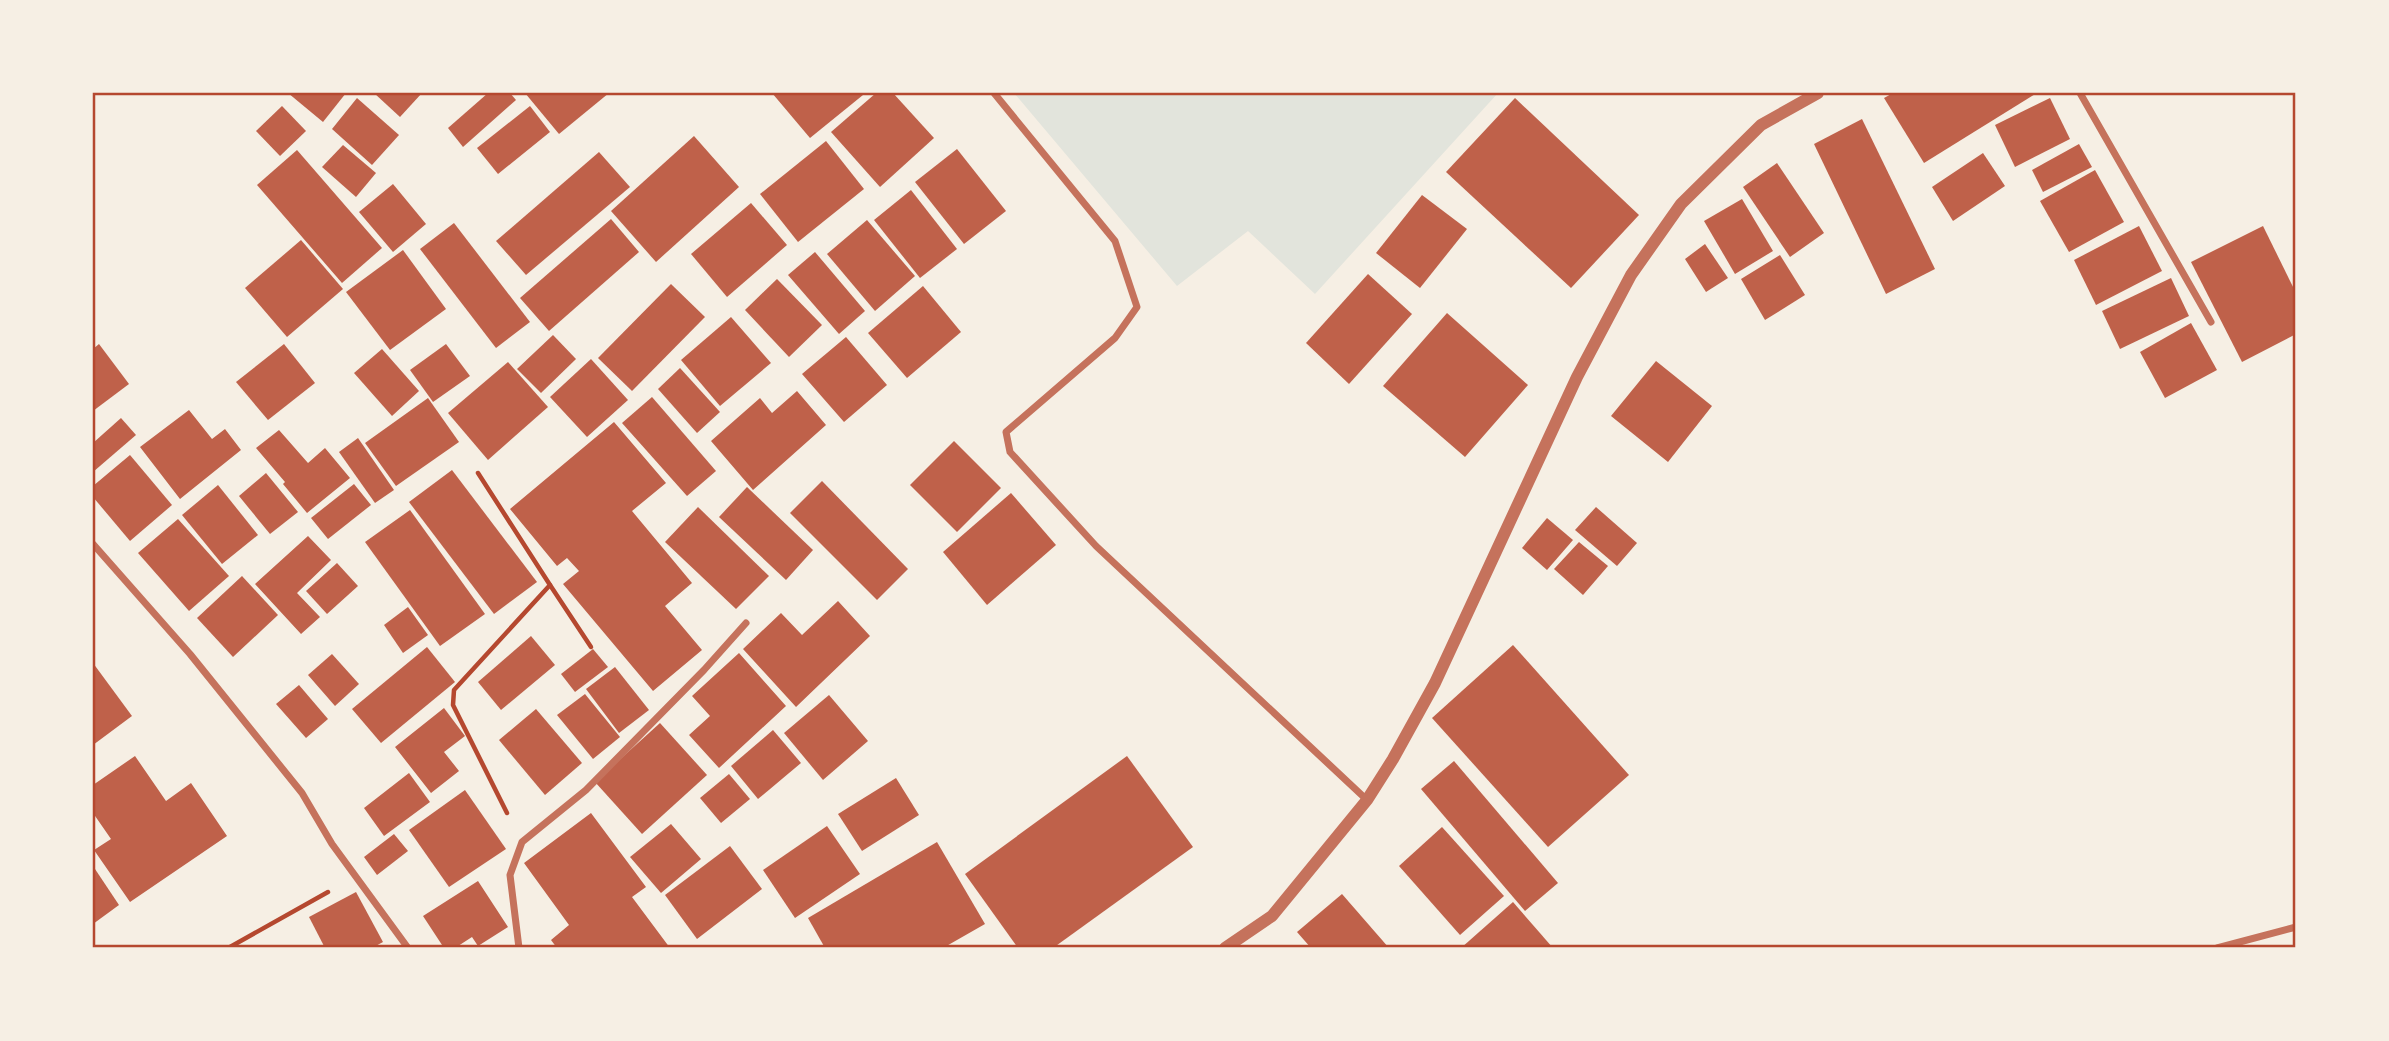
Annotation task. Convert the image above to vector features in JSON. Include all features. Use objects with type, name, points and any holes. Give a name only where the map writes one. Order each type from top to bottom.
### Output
[{"type":"street","points":[[995,93],[1115,241],[1137,307],[1115,338],[1006,432],[1010,452],[1097,546],[1367,800]]},
{"type":"street","points":[[1224,948],[1272,916],[1367,800],[1393,759],[1435,683],[1577,377],[1631,275],[1682,204],[1761,125],[1818,93]]},
{"type":"street","points":[[2080,93],[2211,322]]},
{"type":"street","points":[[93,544],[190,654],[302,793],[332,844],[408,948]]},
{"type":"street","points":[[519,948],[510,875],[522,842],[586,790],[687,688],[746,623]]},
{"type":"street","points":[[2217,948],[2296,926]]},
{"type":"path","points":[[478,473],[591,647]]},
{"type":"path","points":[[522,842],[453,705],[452,697],[454,690],[550,585]]},
{"type":"path","points":[[192,948],[230,947],[356,877]]},
{"type":"shaded area","points":[[1014,93],[1498,93],[1315,294],[1248,231],[1177,286]]},
{"type":"building","points":[[288,93],[346,93],[323,122]]},
{"type":"building","points":[[374,93],[422,93],[400,117]]},
{"type":"building","points":[[488,93],[510,93],[516,100],[463,147],[448,128]]},
{"type":"building","points":[[525,93],[609,93],[559,134]]},
{"type":"building","points":[[772,93],[861,93],[863,95],[810,138]]},
{"type":"building","points":[[876,93],[893,93],[934,138],[880,187],[831,132]]},
{"type":"building","points":[[1893,93],[2037,93],[1924,163],[1884,98]]},
{"type":"building","points":[[357,98],[399,135],[372,165],[332,129]]},
{"type":"building","points":[[1515,98],[1639,215],[1571,288],[1446,172]]},
{"type":"building","points":[[2050,98],[2070,139],[2015,167],[1995,125]]},
{"type":"building","points":[[282,106],[306,131],[280,156],[256,131]]},
{"type":"building","points":[[530,106],[550,132],[498,174],[477,148]]},
{"type":"building","points":[[1862,119],[1935,269],[1886,294],[1814,144]]},
{"type":"building","points":[[694,136],[739,187],[656,262],[611,211]]},
{"type":"building","points":[[826,141],[864,189],[798,242],[760,194]]},
{"type":"building","points":[[2079,144],[2092,167],[2043,192],[2032,170]]},
{"type":"building","points":[[343,145],[376,173],[356,197],[322,167]]},
{"type":"building","points":[[957,149],[1006,211],[964,244],[915,182]]},
{"type":"building","points":[[297,150],[382,248],[342,283],[257,185]]},
{"type":"building","points":[[599,152],[630,187],[526,275],[496,241]]},
{"type":"building","points":[[1983,153],[2005,186],[1953,221],[1932,187]]},
{"type":"building","points":[[1777,163],[1824,233],[1790,257],[1743,187]]},
{"type":"building","points":[[2095,170],[2124,222],[2069,252],[2040,201]]},
{"type":"building","points":[[393,184],[426,224],[393,252],[359,212]]},
{"type":"building","points":[[911,190],[957,249],[920,278],[874,220]]},
{"type":"building","points":[[1422,195],[1467,229],[1420,288],[1376,253]]},
{"type":"building","points":[[1742,199],[1773,251],[1735,274],[1704,221]]},
{"type":"building","points":[[751,203],[787,245],[727,297],[691,254]]},
{"type":"building","points":[[611,219],[639,252],[549,331],[520,298]]},
{"type":"building","points":[[867,220],[915,276],[875,311],[827,254]]},
{"type":"building","points":[[454,223],[530,322],[496,348],[420,249]]},
{"type":"building","points":[[2139,226],[2162,271],[2096,305],[2074,260]]},
{"type":"building","points":[[2263,226],[2296,293],[2296,334],[2242,362],[2191,262]]},
{"type":"building","points":[[301,240],[343,289],[287,337],[245,288]]},
{"type":"building","points":[[1705,244],[1728,278],[1706,292],[1685,259]]},
{"type":"building","points":[[403,250],[446,309],[390,350],[346,292]]},
{"type":"building","points":[[815,252],[865,311],[839,334],[788,275]]},
{"type":"building","points":[[1780,255],[1805,295],[1765,320],[1741,279]]},
{"type":"building","points":[[1368,274],[1412,314],[1349,384],[1306,343]]},
{"type":"building","points":[[2171,278],[2189,316],[2120,349],[2102,311]]},
{"type":"building","points":[[777,279],[822,325],[789,357],[745,310]]},
{"type":"building","points":[[671,284],[705,317],[632,391],[598,358]]},
{"type":"building","points":[[923,286],[961,332],[907,378],[868,333]]},
{"type":"building","points":[[1447,313],[1528,385],[1465,457],[1383,386]]},
{"type":"building","points":[[731,317],[771,363],[720,406],[681,360]]},
{"type":"building","points":[[2191,323],[2217,370],[2165,398],[2140,352]]},
{"type":"building","points":[[553,335],[576,359],[541,393],[517,369]]},
{"type":"building","points":[[846,337],[887,385],[844,422],[802,374]]},
{"type":"building","points":[[99,344],[129,384],[93,411],[93,349]]},
{"type":"building","points":[[284,344],[315,383],[268,420],[236,382]]},
{"type":"building","points":[[446,344],[470,376],[433,402],[410,370]]},
{"type":"building","points":[[382,349],[419,391],[392,416],[354,373]]},
{"type":"building","points":[[591,359],[628,400],[587,437],[550,397]]},
{"type":"building","points":[[1656,361],[1712,406],[1668,462],[1611,416]]},
{"type":"building","points":[[508,362],[548,407],[488,460],[448,413]]},
{"type":"building","points":[[680,368],[720,412],[697,433],[658,389]]},
{"type":"building","points":[[797,391],[826,425],[753,490],[711,441],[760,398],[772,413]]},
{"type":"building","points":[[652,397],[716,471],[687,496],[622,423]]},
{"type":"building","points":[[428,398],[459,442],[396,486],[365,443]]},
{"type":"building","points":[[189,410],[212,439],[225,429],[241,450],[180,499],[140,447]]},
{"type":"building","points":[[121,418],[136,435],[93,472],[93,443]]},
{"type":"building","points":[[614,422],[666,483],[632,511],[692,583],[665,606],[702,650],[653,691],[563,584],[579,571],[567,558],[557,566],[510,509]]},
{"type":"building","points":[[279,430],[308,463],[325,448],[350,478],[307,513],[256,448]]},
{"type":"building","points":[[358,438],[394,490],[375,503],[339,452]]},
{"type":"building","points":[[954,441],[1001,488],[957,532],[910,485]]},
{"type":"building","points":[[130,455],[172,505],[130,541],[93,497],[93,486]]},
{"type":"building","points":[[452,470],[537,582],[494,614],[409,502]]},
{"type":"building","points":[[266,473],[298,512],[270,534],[239,496]]},
{"type":"building","points":[[822,481],[908,569],[877,600],[790,513]]},
{"type":"building","points":[[354,484],[371,505],[328,539],[311,518]]},
{"type":"building","points":[[218,485],[258,535],[222,564],[182,515]]},
{"type":"building","points":[[747,487],[813,550],[786,580],[719,517]]},
{"type":"building","points":[[1011,493],[1056,545],[987,605],[943,552]]},
{"type":"building","points":[[698,507],[769,576],[736,609],[665,542]]},
{"type":"building","points":[[1596,507],[1637,543],[1617,566],[1575,530]]},
{"type":"building","points":[[410,510],[485,614],[440,646],[365,542]]},
{"type":"building","points":[[1547,518],[1573,540],[1547,570],[1522,548]]},
{"type":"building","points":[[178,519],[229,576],[189,611],[138,553]]},
{"type":"building","points":[[308,536],[331,560],[297,593],[320,617],[301,634],[255,584]]},
{"type":"building","points":[[1579,542],[1608,566],[1583,595],[1554,569]]},
{"type":"building","points":[[337,563],[358,586],[327,614],[306,591]]},
{"type":"building","points":[[242,576],[278,615],[233,657],[197,618]]},
{"type":"building","points":[[838,601],[870,636],[796,707],[743,649],[781,613],[802,635]]},
{"type":"building","points":[[408,607],[428,635],[403,653],[384,625]]},
{"type":"building","points":[[531,636],[555,665],[501,710],[478,682]]},
{"type":"building","points":[[1513,645],[1629,775],[1548,847],[1432,718]]},
{"type":"building","points":[[427,647],[455,682],[381,743],[352,709]]},
{"type":"building","points":[[593,649],[608,667],[575,692],[561,674]]},
{"type":"building","points":[[739,653],[786,706],[719,768],[689,735],[710,716],[692,696]]},
{"type":"building","points":[[332,654],[359,684],[335,706],[308,675]]},
{"type":"building","points":[[93,663],[132,716],[93,745]]},
{"type":"building","points":[[615,667],[649,710],[619,733],[586,689]]},
{"type":"building","points":[[299,685],[328,719],[306,738],[276,704]]},
{"type":"building","points":[[585,694],[620,737],[593,759],[557,715]]},
{"type":"building","points":[[829,695],[868,741],[823,780],[784,733]]},
{"type":"building","points":[[444,708],[465,736],[444,752],[459,771],[431,793],[395,747]]},
{"type":"building","points":[[536,709],[582,763],[545,795],[499,740]]},
{"type":"building","points":[[660,723],[707,775],[642,834],[595,782]]},
{"type":"building","points":[[773,730],[801,763],[758,799],[731,766]]},
{"type":"building","points":[[135,756],[166,801],[191,783],[227,836],[130,902],[94,850],[111,839],[93,813],[93,785]]},
{"type":"building","points":[[1127,756],[1193,847],[1053,948],[1018,948],[965,874]]},
{"type":"building","points":[[1454,761],[1558,883],[1525,911],[1421,789]]},
{"type":"building","points":[[409,773],[430,802],[384,836],[364,808]]},
{"type":"building","points":[[729,774],[750,799],[721,823],[700,798]]},
{"type":"building","points":[[896,778],[919,815],[862,851],[838,814]]},
{"type":"building","points":[[465,790],[506,849],[449,887],[409,830]]},
{"type":"building","points":[[591,813],[646,887],[632,897],[670,948],[557,948],[551,940],[569,925],[524,863]]},
{"type":"building","points":[[671,824],[701,859],[661,893],[630,857]]},
{"type":"building","points":[[827,826],[860,874],[795,918],[763,870]]},
{"type":"building","points":[[1442,827],[1504,896],[1460,935],[1399,866]]},
{"type":"building","points":[[394,834],[408,851],[377,875],[364,857]]},
{"type":"building","points":[[937,842],[985,924],[943,948],[825,948],[808,918]]},
{"type":"building","points":[[730,846],[762,889],[697,939],[665,895]]},
{"type":"building","points":[[93,866],[119,905],[93,924]]},
{"type":"building","points":[[478,881],[508,927],[478,946],[472,937],[455,948],[444,948],[423,916]]},
{"type":"building","points":[[356,892],[383,942],[372,948],[325,948],[309,917]]},
{"type":"building","points":[[1342,894],[1389,948],[1311,948],[1297,932]]},
{"type":"building","points":[[1513,902],[1553,948],[1461,948]]}]
